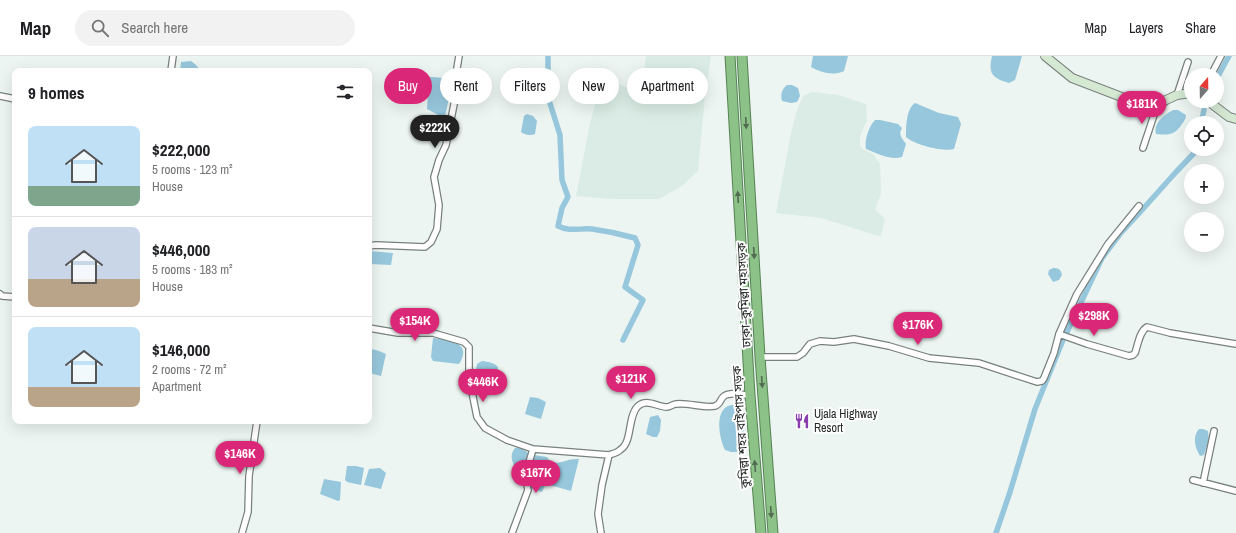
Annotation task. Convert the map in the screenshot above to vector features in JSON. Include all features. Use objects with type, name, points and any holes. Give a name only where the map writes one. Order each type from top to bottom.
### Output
[{"type":"highway","name":"কুমিল্লা শহর বাইপাস সড়ক","points":[[730,56],[750,395],[761,533]]},
{"type":"highway","name":"ঢাকা–কুমিল্লা মহাসড়ক","points":[[742,56],[760,357],[773,533]]},
{"type":"main road","points":[[1045,56],[1072,78],[1145,106],[1157,106],[1166,100],[1184,94]]},
{"type":"main road","points":[[1217,108],[1229,117],[1236,119]]},
{"type":"street","points":[[171,68],[173,56]]},
{"type":"street","points":[[372,246],[425,247],[431,242],[437,229],[439,205],[434,177],[447,138],[457,89],[459,56]]},
{"type":"street","points":[[1215,68],[1221,56]]},
{"type":"street","points":[[1177,96],[1188,62]]},
{"type":"street","points":[[0,96],[12,98]]},
{"type":"street","points":[[1143,148],[1157,106]]},
{"type":"street","points":[[760,357],[797,357],[803,353],[810,344],[820,341],[834,342],[854,339],[889,346],[929,358],[980,363],[1037,382],[1042,382],[1054,353],[1059,334],[1077,294],[1108,244],[1139,206]]},
{"type":"street","points":[[0,294],[2,296],[12,297]]},
{"type":"street","points":[[1059,334],[1129,356],[1135,353],[1142,332],[1147,326],[1170,333],[1236,344]]},
{"type":"street","points":[[372,329],[398,333],[433,333],[464,342],[469,347],[469,377],[477,417],[484,428],[507,440],[533,449],[609,455],[620,450],[624,446],[628,438],[632,418],[637,407],[643,403],[651,403],[668,407],[676,404],[713,407],[719,404],[728,394],[750,395]]},
{"type":"street","points":[[242,533],[248,512],[248,476],[256,424]]},
{"type":"street","points":[[1203,483],[1214,431]]},
{"type":"street","points":[[512,533],[528,490],[525,476],[533,449]]},
{"type":"street","points":[[601,533],[598,514],[602,485],[609,455]]},
{"type":"street","points":[[1193,480],[1236,491]]},
{"type":"shaded area","points":[[646,56],[711,56],[708,76],[708,68],[644,68]]},
{"type":"shaded area","points":[[619,84],[627,88],[627,104],[704,104],[698,171],[682,186],[659,199],[612,199],[576,196],[590,123],[595,104],[619,104]]},
{"type":"shaded area","points":[[812,92],[838,95],[866,104],[867,120],[860,136],[860,146],[864,150],[873,154],[880,164],[881,194],[875,209],[885,219],[881,236],[821,218],[776,213],[791,133],[797,110],[803,96]]},
{"type":"water","points":[[813,56],[848,56],[844,71],[832,74],[819,71],[811,67]]},
{"type":"water","points":[[992,56],[1022,56],[1015,80],[1009,83],[995,77],[991,71]]},
{"type":"water","points":[[191,61],[198,68],[180,68],[181,62]]},
{"type":"water","points":[[432,77],[440,78],[440,104],[448,104],[445,116],[440,116],[427,109],[427,104],[432,104]]},
{"type":"water","points":[[787,85],[792,85],[798,88],[800,96],[797,102],[791,103],[782,101],[782,92]]},
{"type":"water","points":[[915,103],[939,113],[958,117],[961,124],[954,149],[943,150],[929,147],[916,143],[906,137],[906,123],[908,114]]},
{"type":"water","points":[[1173,110],[1178,110],[1186,115],[1184,116],[1182,124],[1173,133],[1164,135],[1156,134],[1156,126],[1166,114]]},
{"type":"water","points":[[527,114],[533,116],[537,121],[535,134],[528,135],[521,132],[524,116]]},
{"type":"water","points":[[875,120],[898,124],[902,128],[900,135],[906,144],[902,157],[888,157],[866,149],[868,134]]},
{"type":"water","points":[[372,251],[393,253],[391,265],[372,264]]},
{"type":"water","points":[[1053,268],[1059,269],[1062,275],[1059,280],[1053,282],[1048,274],[1049,270]]},
{"type":"water","points":[[433,338],[452,341],[461,347],[463,357],[459,364],[433,361],[431,357]]},
{"type":"water","points":[[372,349],[386,354],[381,376],[372,374]]},
{"type":"water","points":[[482,361],[492,363],[498,367],[495,382],[489,387],[478,387],[475,378],[477,364]]},
{"type":"water","points":[[530,397],[538,398],[546,402],[541,419],[525,414]]},
{"type":"water","points":[[737,404],[743,408],[745,416],[743,446],[737,452],[731,452],[725,450],[723,446],[719,423],[722,412],[725,408]]},
{"type":"water","points":[[658,415],[661,420],[660,431],[657,437],[653,437],[646,434],[650,417]]},
{"type":"water","points":[[1199,429],[1208,431],[1209,440],[1204,455],[1200,456],[1195,442]]},
{"type":"water","points":[[520,447],[529,455],[523,471],[516,470],[512,459],[512,454],[515,448]]},
{"type":"water","points":[[534,455],[547,457],[550,462],[554,463],[571,459],[579,459],[571,491],[546,484],[542,492],[530,488],[529,479],[531,463]]},
{"type":"water","points":[[347,466],[364,468],[361,485],[347,482],[345,480]]},
{"type":"water","points":[[380,468],[386,473],[381,489],[364,485],[369,469]]},
{"type":"water","points":[[324,479],[341,482],[340,500],[338,501],[320,494]]},
{"type":"waterway","points":[[548,56],[548,97],[560,135],[562,180],[568,197],[562,208],[558,226],[567,229],[592,229],[619,234],[635,238],[638,245],[625,287],[643,300],[623,340]]},
{"type":"waterway","points":[[1222,68],[1229,56]]},
{"type":"waterway","points":[[1203,116],[1204,110]]},
{"type":"waterway","points":[[1066,334],[1102,258],[1120,234],[1191,156]]},
{"type":"waterway","points":[[996,533],[1035,409],[1063,340]]},
{"type":"place","name":"Ujala Highway Resort","points":[[802,421]]}]
